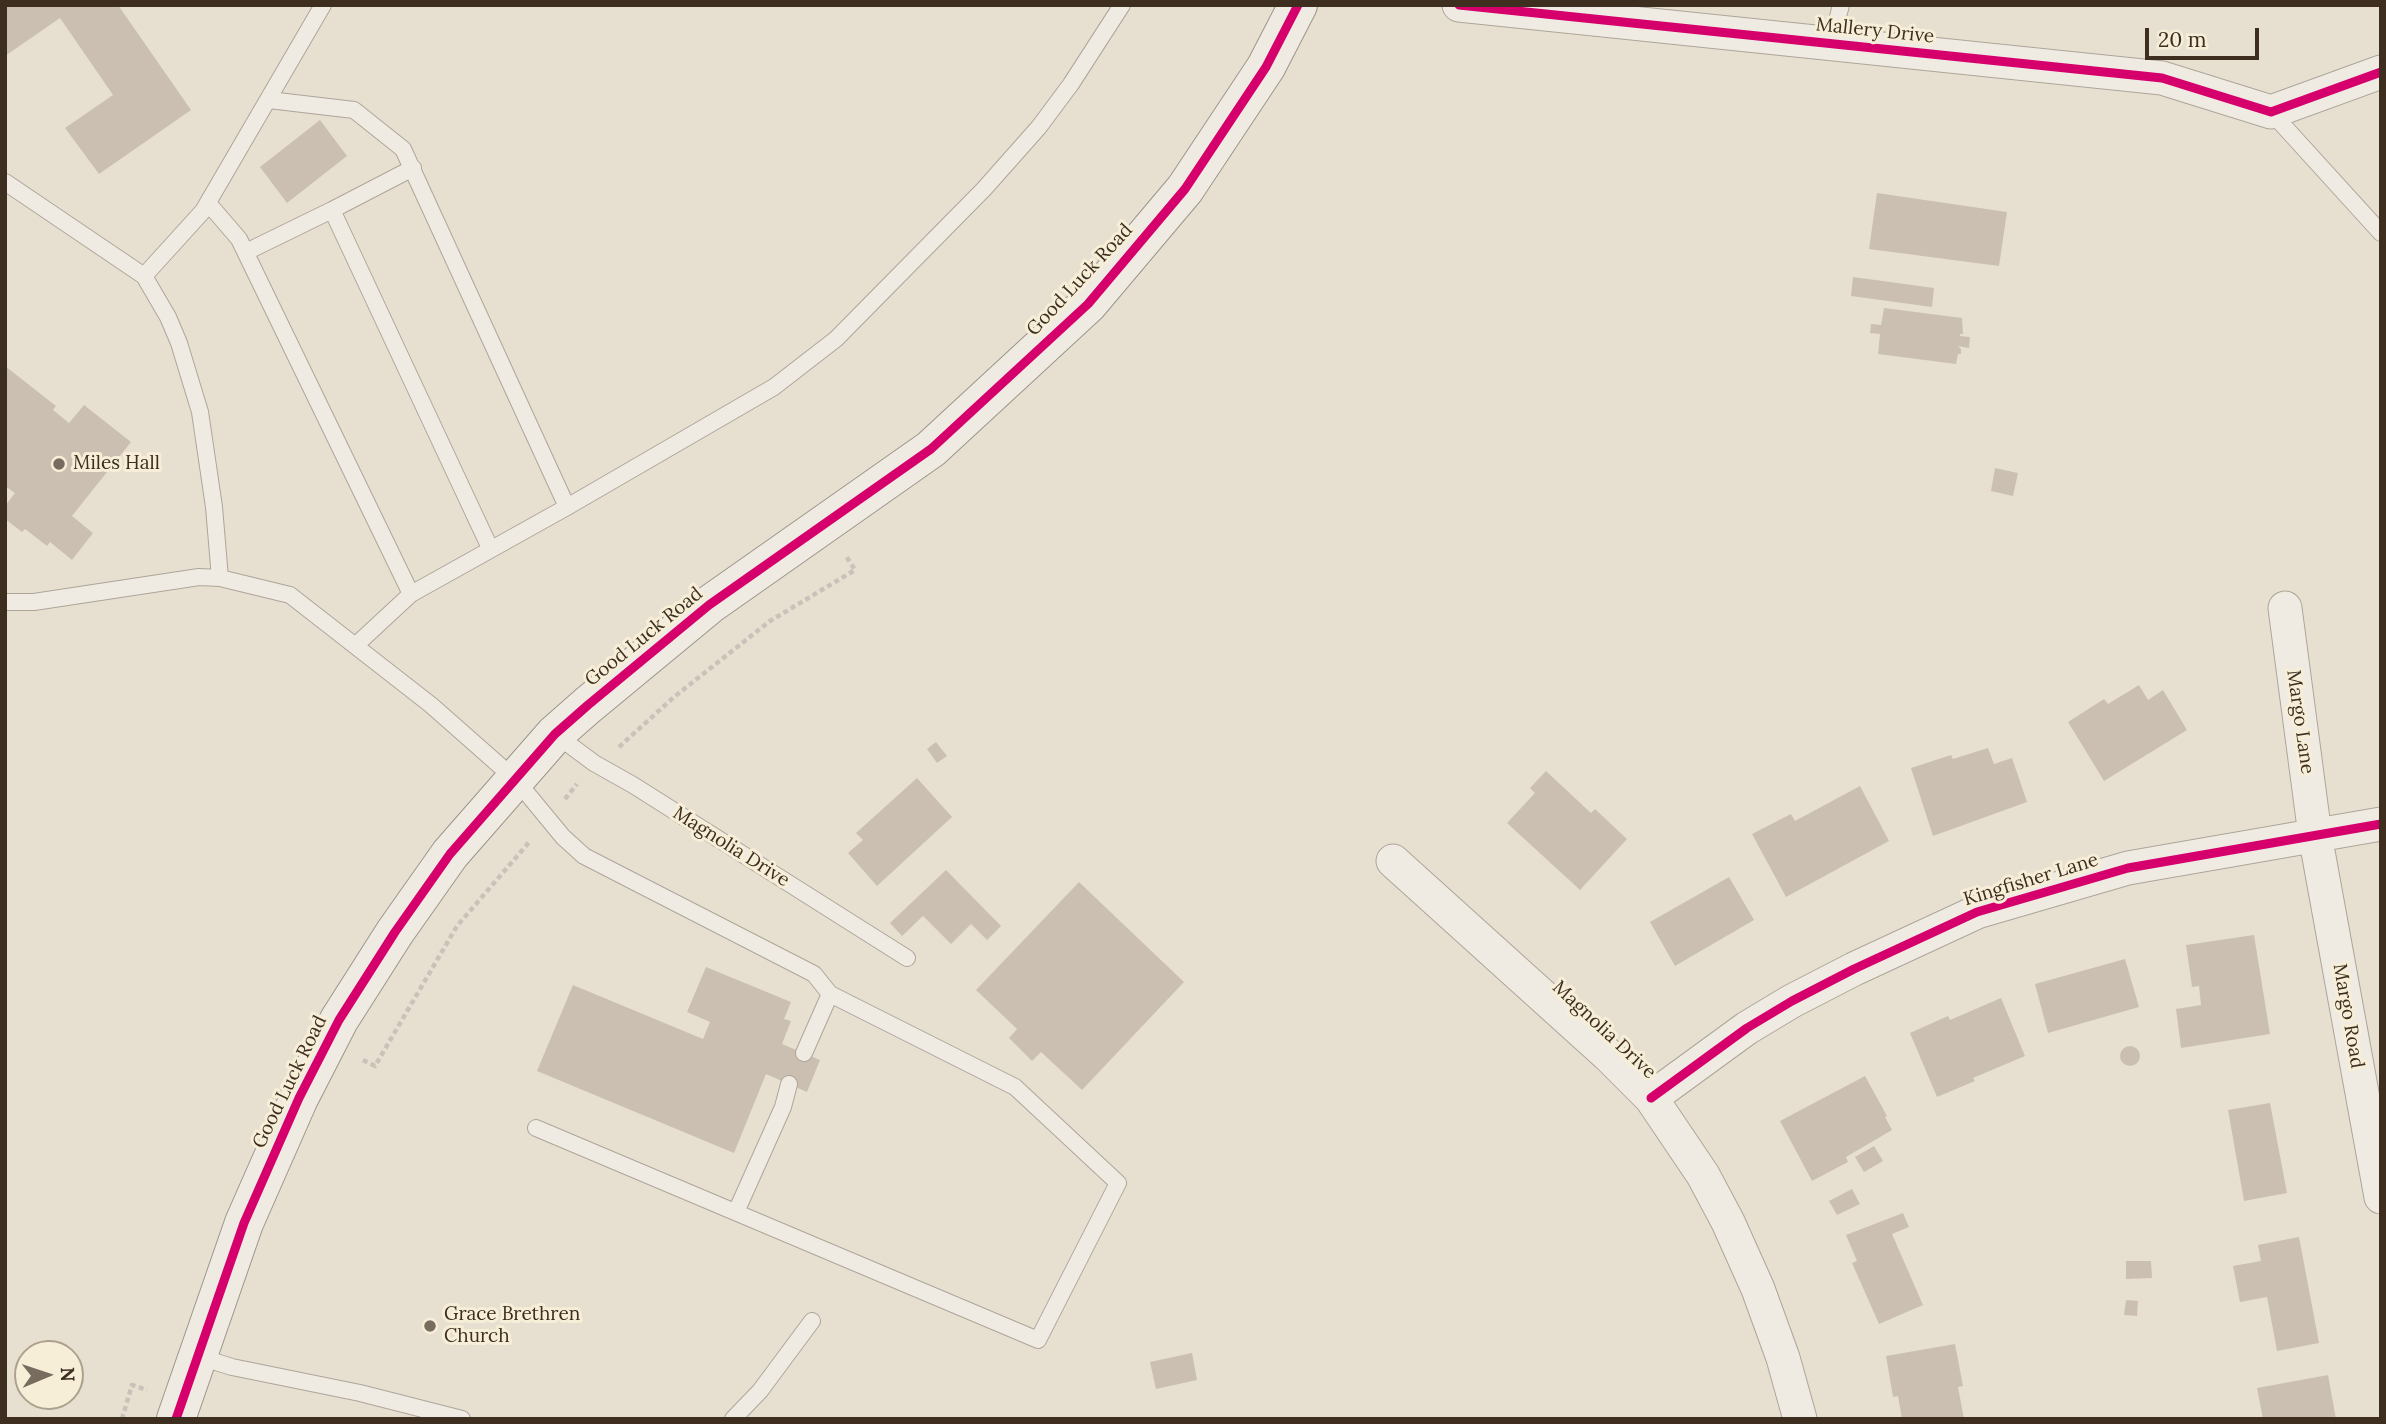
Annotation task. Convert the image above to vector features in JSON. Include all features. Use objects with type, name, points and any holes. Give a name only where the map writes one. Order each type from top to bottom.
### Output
[{"type":"main road","name":"Good Luck Road","points":[[176,1419],[244,1223],[299,1098],[339,1020],[395,932],[450,854],[555,734],[709,605],[932,449],[1088,304],[1185,188],[1266,67],[1298,5]]},
{"type":"street","name":"Mallery Drive","points":[[1459,5],[2162,78],[2272,112]]},
{"type":"street","points":[[2272,112],[2381,72]]},
{"type":"street","name":"Margo Lane","points":[[2285,608],[2315,835]]},
{"type":"street","name":"Kingfisher Lane","points":[[1651,1098],[1747,1028],[1792,1001],[1854,969],[1978,912],[2128,868],[2381,824]]},
{"type":"street","name":"Margo Road","points":[[2315,835],[2381,1197]]},
{"type":"street","name":"Magnolia Drive","points":[[1393,861],[1609,1056],[1651,1098],[1703,1175],[1728,1222],[1758,1289],[1783,1359],[1800,1419]]},
{"type":"lane","points":[[144,276],[208,204],[323,5]]},
{"type":"lane","points":[[356,645],[411,594],[568,507],[774,387],[836,339],[984,189],[1039,127],[1071,84],[1122,5]]},
{"type":"lane","points":[[1831,44],[1841,5]]},
{"type":"lane","points":[[269,100],[354,110],[402,149],[568,507]]},
{"type":"lane","points":[[2272,112],[2379,228]]},
{"type":"lane","points":[[246,252],[413,168]]},
{"type":"lane","points":[[5,182],[144,276],[168,317],[179,343],[200,412],[214,507],[220,578]]},
{"type":"lane","points":[[208,204],[239,239],[246,252],[411,594]]},
{"type":"lane","points":[[332,209],[490,548]]},
{"type":"lane","points":[[5,603],[34,602],[174,580],[220,578],[290,595],[431,705],[516,780],[563,837],[584,856],[814,974],[830,995],[1015,1087],[1118,1183],[1038,1340],[536,1128]]},
{"type":"lane","name":"Magnolia Drive","points":[[555,734],[594,763],[907,958]]},
{"type":"lane","points":[[804,1054],[830,995]]},
{"type":"lane","points":[[736,1212],[783,1107],[789,1084]]},
{"type":"lane","points":[[733,1419],[760,1391],[812,1321]]},
{"type":"lane","points":[[197,1356],[232,1367],[360,1393],[462,1419]]},
{"type":"building","points":[[5,5],[118,5],[191,110],[99,174],[65,128],[113,95],[60,18],[5,56]]},
{"type":"building","points":[[320,120],[347,156],[287,203],[260,167]]},
{"type":"building","points":[[1877,193],[2007,212],[1999,266],[1869,249]]},
{"type":"building","points":[[1853,277],[1934,288],[1932,307],[1851,296]]},
{"type":"building","points":[[1884,308],[1962,318],[1963,334],[1960,336],[1970,337],[1969,348],[1958,346],[1961,354],[1958,354],[1956,364],[1878,354],[1880,334],[1870,333],[1871,324],[1881,325]]},
{"type":"building","name":"Miles Hall","points":[[5,366],[56,406],[53,410],[69,423],[84,405],[131,442],[72,516],[93,533],[72,560],[50,542],[47,546],[25,529],[22,532],[5,519],[5,506],[15,493],[5,486]]},
{"type":"building","points":[[1995,468],[2018,473],[2013,496],[1991,491]]},
{"type":"building","points":[[2139,685],[2148,700],[2163,690],[2187,730],[2104,781],[2068,722],[2104,699],[2108,704]]},
{"type":"building","points":[[936,742],[947,756],[937,763],[927,749]]},
{"type":"building","points":[[1988,748],[1994,764],[2012,758],[2027,802],[1933,836],[1911,768],[1951,755],[1953,759]]},
{"type":"building","points":[[1546,771],[1591,813],[1595,809],[1627,839],[1580,890],[1507,823],[1535,793],[1530,788]]},
{"type":"building","points":[[917,778],[952,817],[877,886],[848,853],[863,840],[856,833]]},
{"type":"building","points":[[1860,786],[1889,841],[1786,897],[1752,834],[1791,814],[1795,821]]},
{"type":"building","points":[[946,870],[1001,926],[987,940],[971,924],[951,944],[923,916],[902,936],[890,923]]},
{"type":"building","points":[[1729,877],[1754,920],[1675,966],[1650,922]]},
{"type":"building","points":[[1079,882],[1184,982],[1082,1090],[1041,1052],[1032,1061],[1009,1038],[1017,1029],[976,990]]},
{"type":"building","points":[[2254,935],[2270,1034],[2181,1048],[2176,1009],[2201,1005],[2199,986],[2192,987],[2186,945]]},
{"type":"building","points":[[2125,959],[2139,1007],[2048,1033],[2035,984]]},
{"type":"building","points":[[706,967],[791,1002],[784,1019],[791,1021],[782,1044],[820,1060],[807,1092],[766,1074],[734,1153],[537,1071],[573,985],[703,1039],[710,1022],[687,1012]]},
{"type":"building","points":[[2001,998],[2025,1056],[1937,1097],[1910,1033],[1948,1016],[1950,1020]]},
{"type":"building","points":[[2126,1046],[2134,1046],[2140,1056],[2134,1066],[2126,1066],[2120,1060],[2120,1052]]},
{"type":"building","points":[[1865,1076],[1892,1130],[1846,1157],[1848,1162],[1812,1181],[1780,1121]]},
{"type":"building","points":[[2270,1103],[2287,1193],[2244,1201],[2228,1110]]},
{"type":"building","points":[[1874,1146],[1883,1161],[1864,1172],[1855,1157]]},
{"type":"building","points":[[1852,1189],[1860,1204],[1837,1215],[1829,1201]]},
{"type":"building","points":[[1903,1213],[1909,1227],[1892,1234],[1923,1305],[1879,1324],[1852,1263],[1857,1261],[1846,1235]]},
{"type":"building","points":[[2299,1237],[2319,1343],[2277,1351],[2267,1297],[2240,1302],[2233,1266],[2261,1261],[2258,1245]]},
{"type":"building","points":[[2126,1261],[2151,1261],[2152,1278],[2126,1279]]},
{"type":"building","points":[[2126,1300],[2138,1301],[2137,1316],[2124,1315]]},
{"type":"building","points":[[1955,1344],[1963,1386],[1958,1387],[1964,1419],[1902,1419],[1898,1396],[1893,1397],[1886,1356]]},
{"type":"building","points":[[1192,1353],[1197,1380],[1156,1389],[1150,1362]]},
{"type":"building","points":[[2328,1375],[2336,1419],[2263,1419],[2257,1388]]},
{"type":"cycle path","points":[[176,1419],[244,1223],[299,1098],[339,1020],[395,932],[450,854],[555,734],[588,705],[709,605],[931,449],[1088,304],[1185,189],[1266,67],[1298,5]]},
{"type":"cycle path","points":[[1459,5],[2162,78],[2271,112],[2381,72]]},
{"type":"cycle path","points":[[1651,1098],[1747,1028],[1792,1001],[1977,912],[2128,868],[2381,824]]},
{"type":"place","name":"Miles Hall","points":[[59,464]]},
{"type":"place","name":"Grace Brethren Church","points":[[430,1326]]}]
